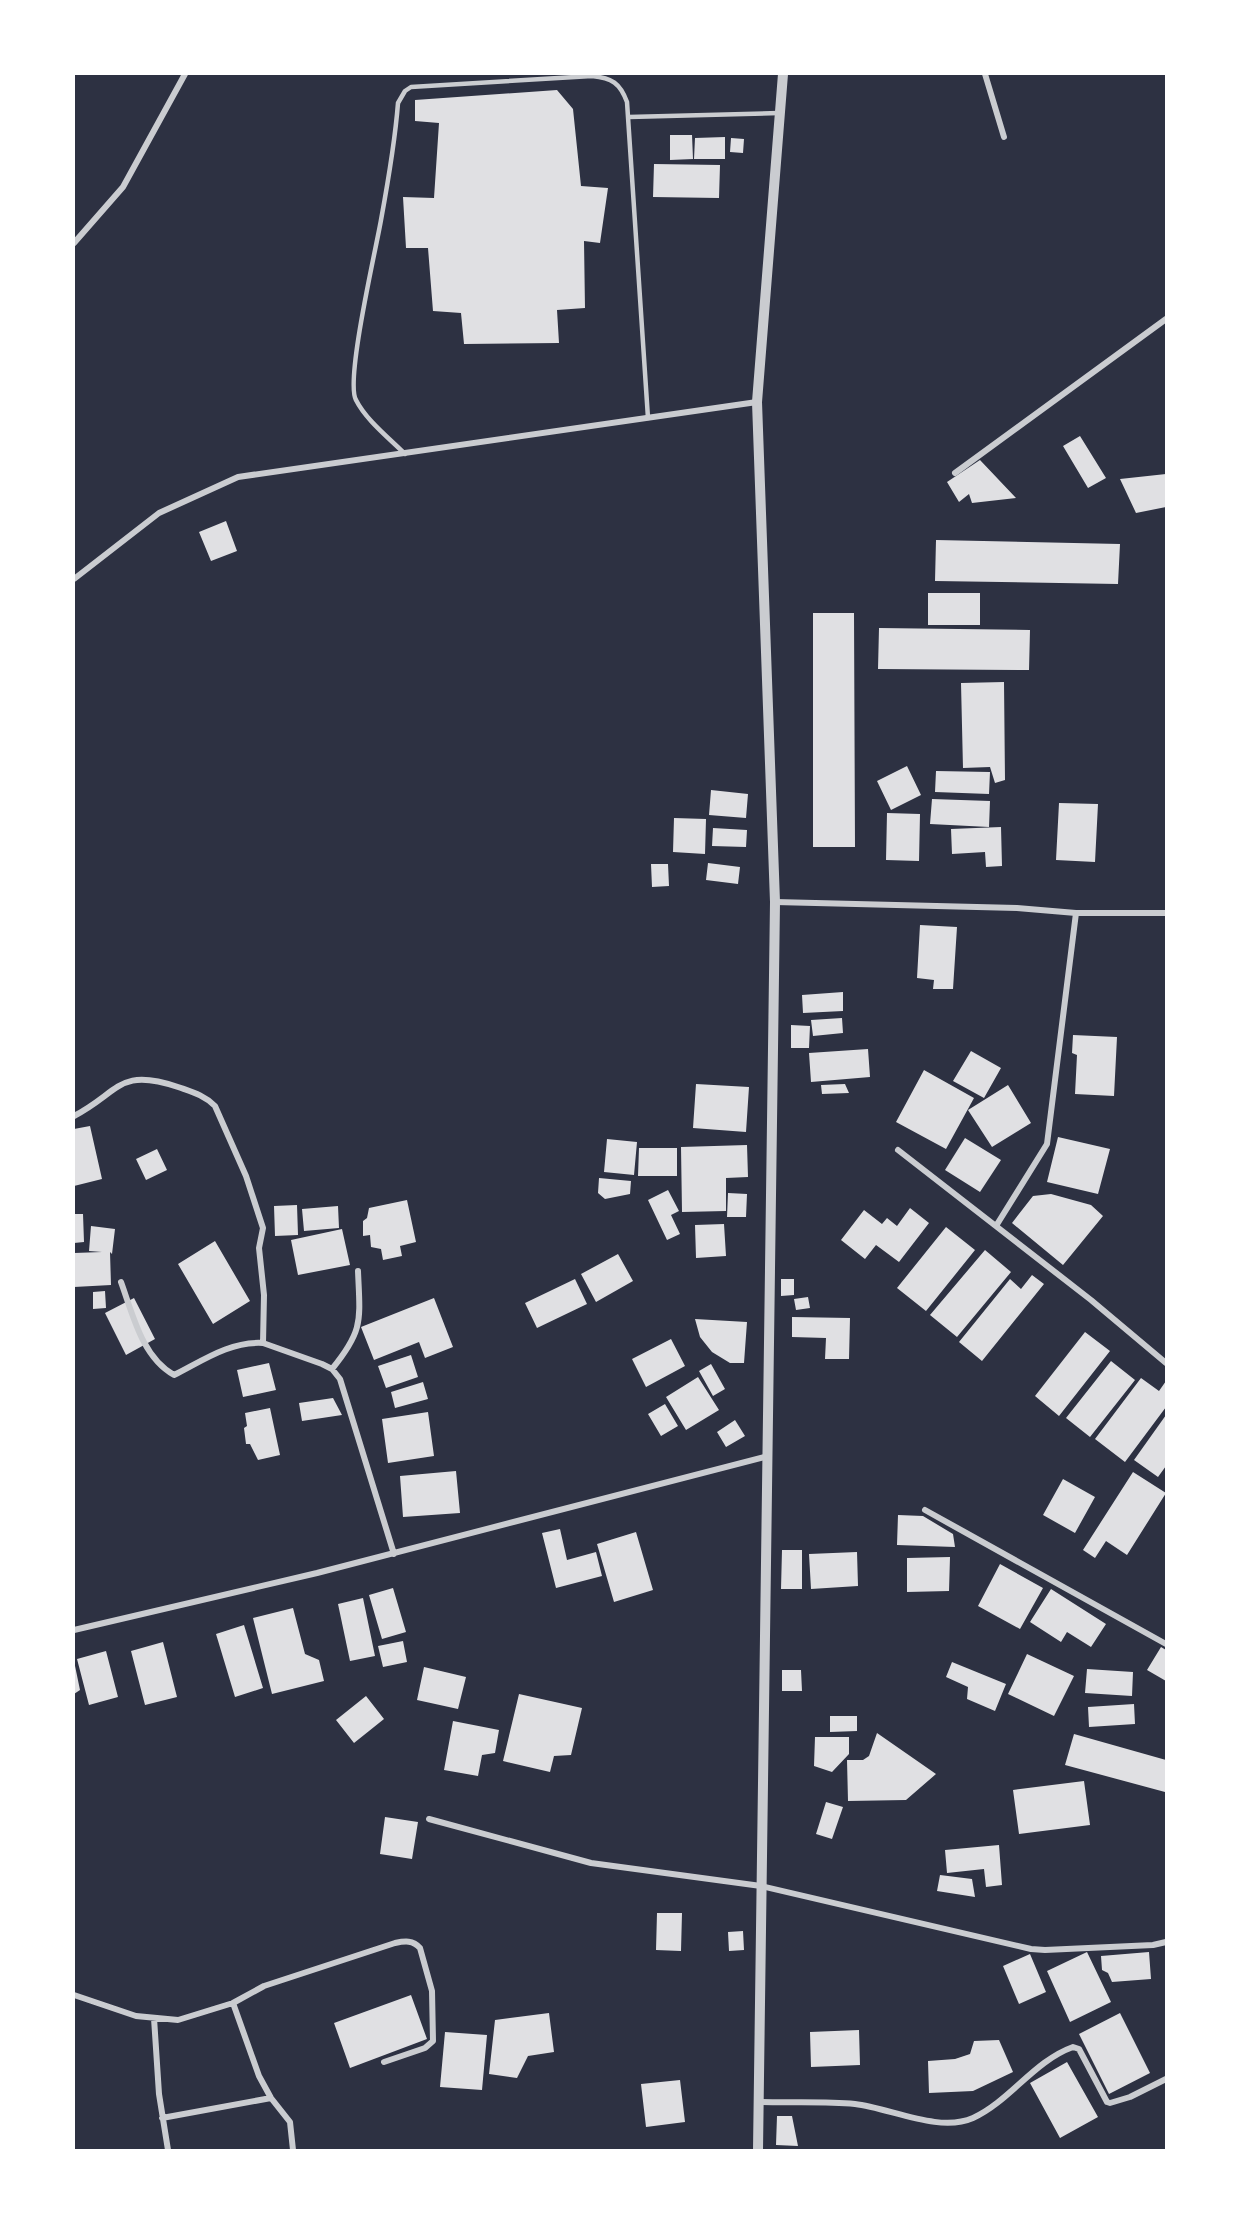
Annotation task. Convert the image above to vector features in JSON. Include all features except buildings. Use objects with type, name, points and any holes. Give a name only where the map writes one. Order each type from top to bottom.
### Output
[{"type":"street","points":[[74,243],[123,187],[185,74]]},
{"type":"street","points":[[758,2151],[775,902],[757,402],[783,74]]},
{"type":"street","points":[[986,74],[1004,137]]},
{"type":"street","points":[[955,473],[1167,319]]},
{"type":"street","points":[[74,579],[159,513],[238,477],[757,402]]},
{"type":"street","points":[[775,902],[1017,908],[1076,913],[1167,913]]},
{"type":"street","points":[[996,1226],[1047,1144],[1076,913]]},
{"type":"street","points":[[74,1116],[112,1089],[128,1081],[142,1079],[167,1083],[197,1094],[208,1099],[215,1106],[246,1176],[263,1228],[259,1248],[264,1295],[263,1343]]},
{"type":"street","points":[[898,1150],[1167,1362]]},
{"type":"street","points":[[332,1369],[349,1348],[358,1327],[360,1311],[358,1271]]},
{"type":"street","points":[[121,1282],[145,1345],[162,1368],[174,1375],[241,1343],[263,1343],[332,1369],[340,1379],[394,1554]]},
{"type":"street","points":[[74,1630],[394,1554],[768,1456]]},
{"type":"street","points":[[925,1510],[1167,1644]]},
{"type":"street","points":[[429,1819],[591,1863],[761,1887],[1031,1949],[1167,1942]]},
{"type":"street","points":[[74,1995],[136,2016],[178,2020],[233,2003],[264,1986],[408,1941],[417,1944],[420,1948],[432,1991],[433,2041],[425,2048],[384,2062]]},
{"type":"street","points":[[233,2003],[259,2076],[271,2098],[290,2122],[293,2151]]},
{"type":"street","points":[[154,2018],[162,2118],[168,2151]]},
{"type":"street","points":[[759,2102],[857,2104],[936,2122],[967,2120],[1001,2101],[1028,2075],[1073,2047],[1079,2049],[1107,2102],[1130,2097],[1167,2079]]},
{"type":"street","points":[[162,2118],[271,2098]]},
{"type":"lane","points":[[405,454],[368,415],[353,393],[354,365],[399,103],[411,87],[602,77],[616,81],[622,88],[627,102],[648,418]]},
{"type":"lane","points":[[628,117],[780,113]]}]
